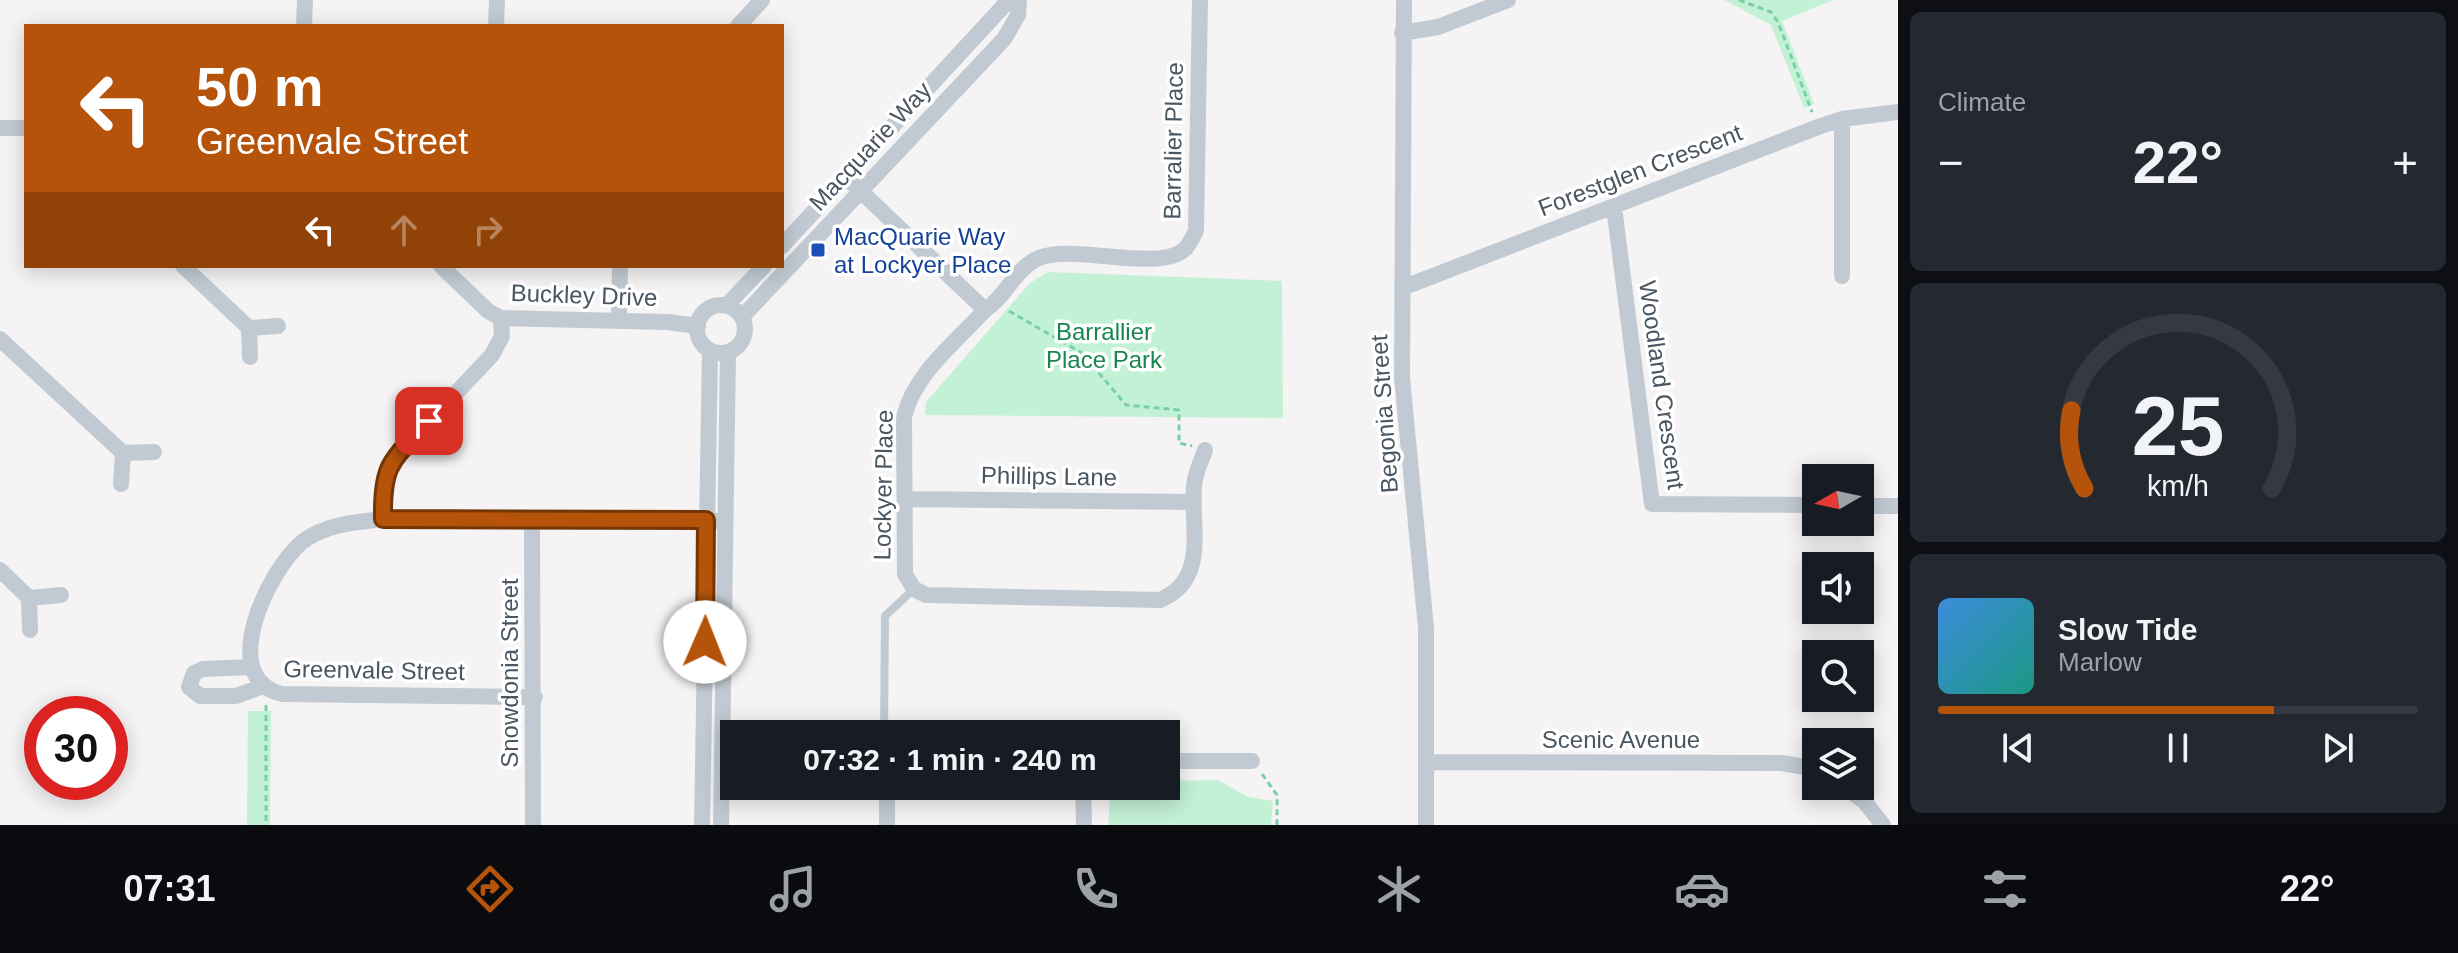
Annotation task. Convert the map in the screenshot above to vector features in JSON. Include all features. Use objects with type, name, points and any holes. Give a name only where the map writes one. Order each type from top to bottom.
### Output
[{"type":"street","points":[[304,24],[305,0]]},
{"type":"street","points":[[496,24],[497,0]]},
{"type":"street","points":[[740,24],[762,0]]},
{"type":"street","name":"Macquarie Way","points":[[784,244],[1009,0]]},
{"type":"street","name":"Macquarie Way","points":[[742,317],[1004,39],[1018,15],[1019,0]]},
{"type":"street","name":"Barralier Place","points":[[991,307],[1024,267],[1039,258],[1057,254],[1165,258],[1185,249],[1196,231],[1200,0]]},
{"type":"street","name":"Begonia Street","points":[[1404,0],[1402,378],[1426,628],[1426,825]]},
{"type":"street","points":[[1402,33],[1438,27],[1508,0]]},
{"type":"street","name":"Forestglen Crescent","points":[[1402,288],[1818,127],[1842,119],[1898,112]]},
{"type":"street","points":[[1842,119],[1842,276]]},
{"type":"street","points":[[0,128],[24,128]]},
{"type":"street","points":[[846,177],[991,307]]},
{"type":"street","name":"Woodland Crescent","points":[[1614,207],[1652,504],[1802,505]]},
{"type":"street","points":[[185,268],[249,328],[250,357]]},
{"type":"street","name":"Buckley Drive","points":[[443,268],[488,311],[501,318],[698,326]]},
{"type":"street","points":[[619,321],[620,268]]},
{"type":"street","points":[[728,352],[710,350],[700,340],[698,326],[708,309],[727,305],[762,268]]},
{"type":"street","points":[[721,825],[728,352],[744,338],[742,317],[727,305]]},
{"type":"street","name":"Lockyer Place","points":[[991,307],[917,385],[908,400],[904,417],[905,574],[914,589],[926,595],[1160,600],[1175,594],[1192,570],[1194,482],[1205,450]]},
{"type":"street","points":[[383,519],[383,484],[388,465],[492,355],[502,336],[501,318]]},
{"type":"street","points":[[249,328],[278,326]]},
{"type":"street","points":[[0,339],[123,453],[154,452]]},
{"type":"street","points":[[702,825],[710,350]]},
{"type":"street","points":[[121,484],[123,453]]},
{"type":"street","name":"Phillips Lane","points":[[905,499],[1193,502]]},
{"type":"street","points":[[1874,506],[1898,506]]},
{"type":"street","name":"Greenvale Street","points":[[264,689],[251,667],[254,623],[266,588],[284,561],[304,541],[337,524],[383,519],[724,521]]},
{"type":"street","name":"Snowdonia Street","points":[[532,520],[535,697],[533,825]]},
{"type":"street","points":[[0,570],[29,598],[30,630]]},
{"type":"street","points":[[29,598],[61,595]]},
{"type":"street","name":"Greenvale Street","points":[[251,667],[203,669],[194,673],[189,687],[200,696],[236,696],[264,689],[282,694],[535,697]]},
{"type":"street","points":[[1180,761],[1252,761]]},
{"type":"street","name":"Scenic Avenue","points":[[1426,762],[1782,763],[1802,767]]},
{"type":"street","points":[[887,800],[887,825]]},
{"type":"street","points":[[1083,800],[1084,825]]},
{"type":"street","points":[[1863,800],[1883,825]]},
{"type":"lane","points":[[884,720],[885,616],[914,589]]},
{"type":"path","points":[[1739,0],[1771,12],[1778,22],[1818,127]]},
{"type":"path","points":[[991,307],[1082,353],[1126,405],[1179,410],[1179,443],[1205,450]]},
{"type":"path","points":[[264,689],[266,825]]},
{"type":"path","points":[[1252,761],[1277,795],[1277,825]]},
{"type":"green space","points":[[1724,0],[1833,0],[1782,21],[1814,104],[1804,108],[1771,25]]},
{"type":"green space","name":"Barrallier Place Park","points":[[1048,272],[1282,281],[1283,418],[925,415],[926,402],[1030,283]]},
{"type":"green space","points":[[248,711],[271,711],[270,825],[247,825]]},
{"type":"green space","points":[[1218,780],[1248,797],[1273,801],[1271,825],[1108,825],[1110,800],[1180,800],[1180,781]]},
{"type":"place","name":"MacQuarie Way at Lockyer Place","points":[[818,250]]},
{"type":"route","points":[[429,421],[388,465],[383,484],[383,519],[706,520],[705,642]]}]
